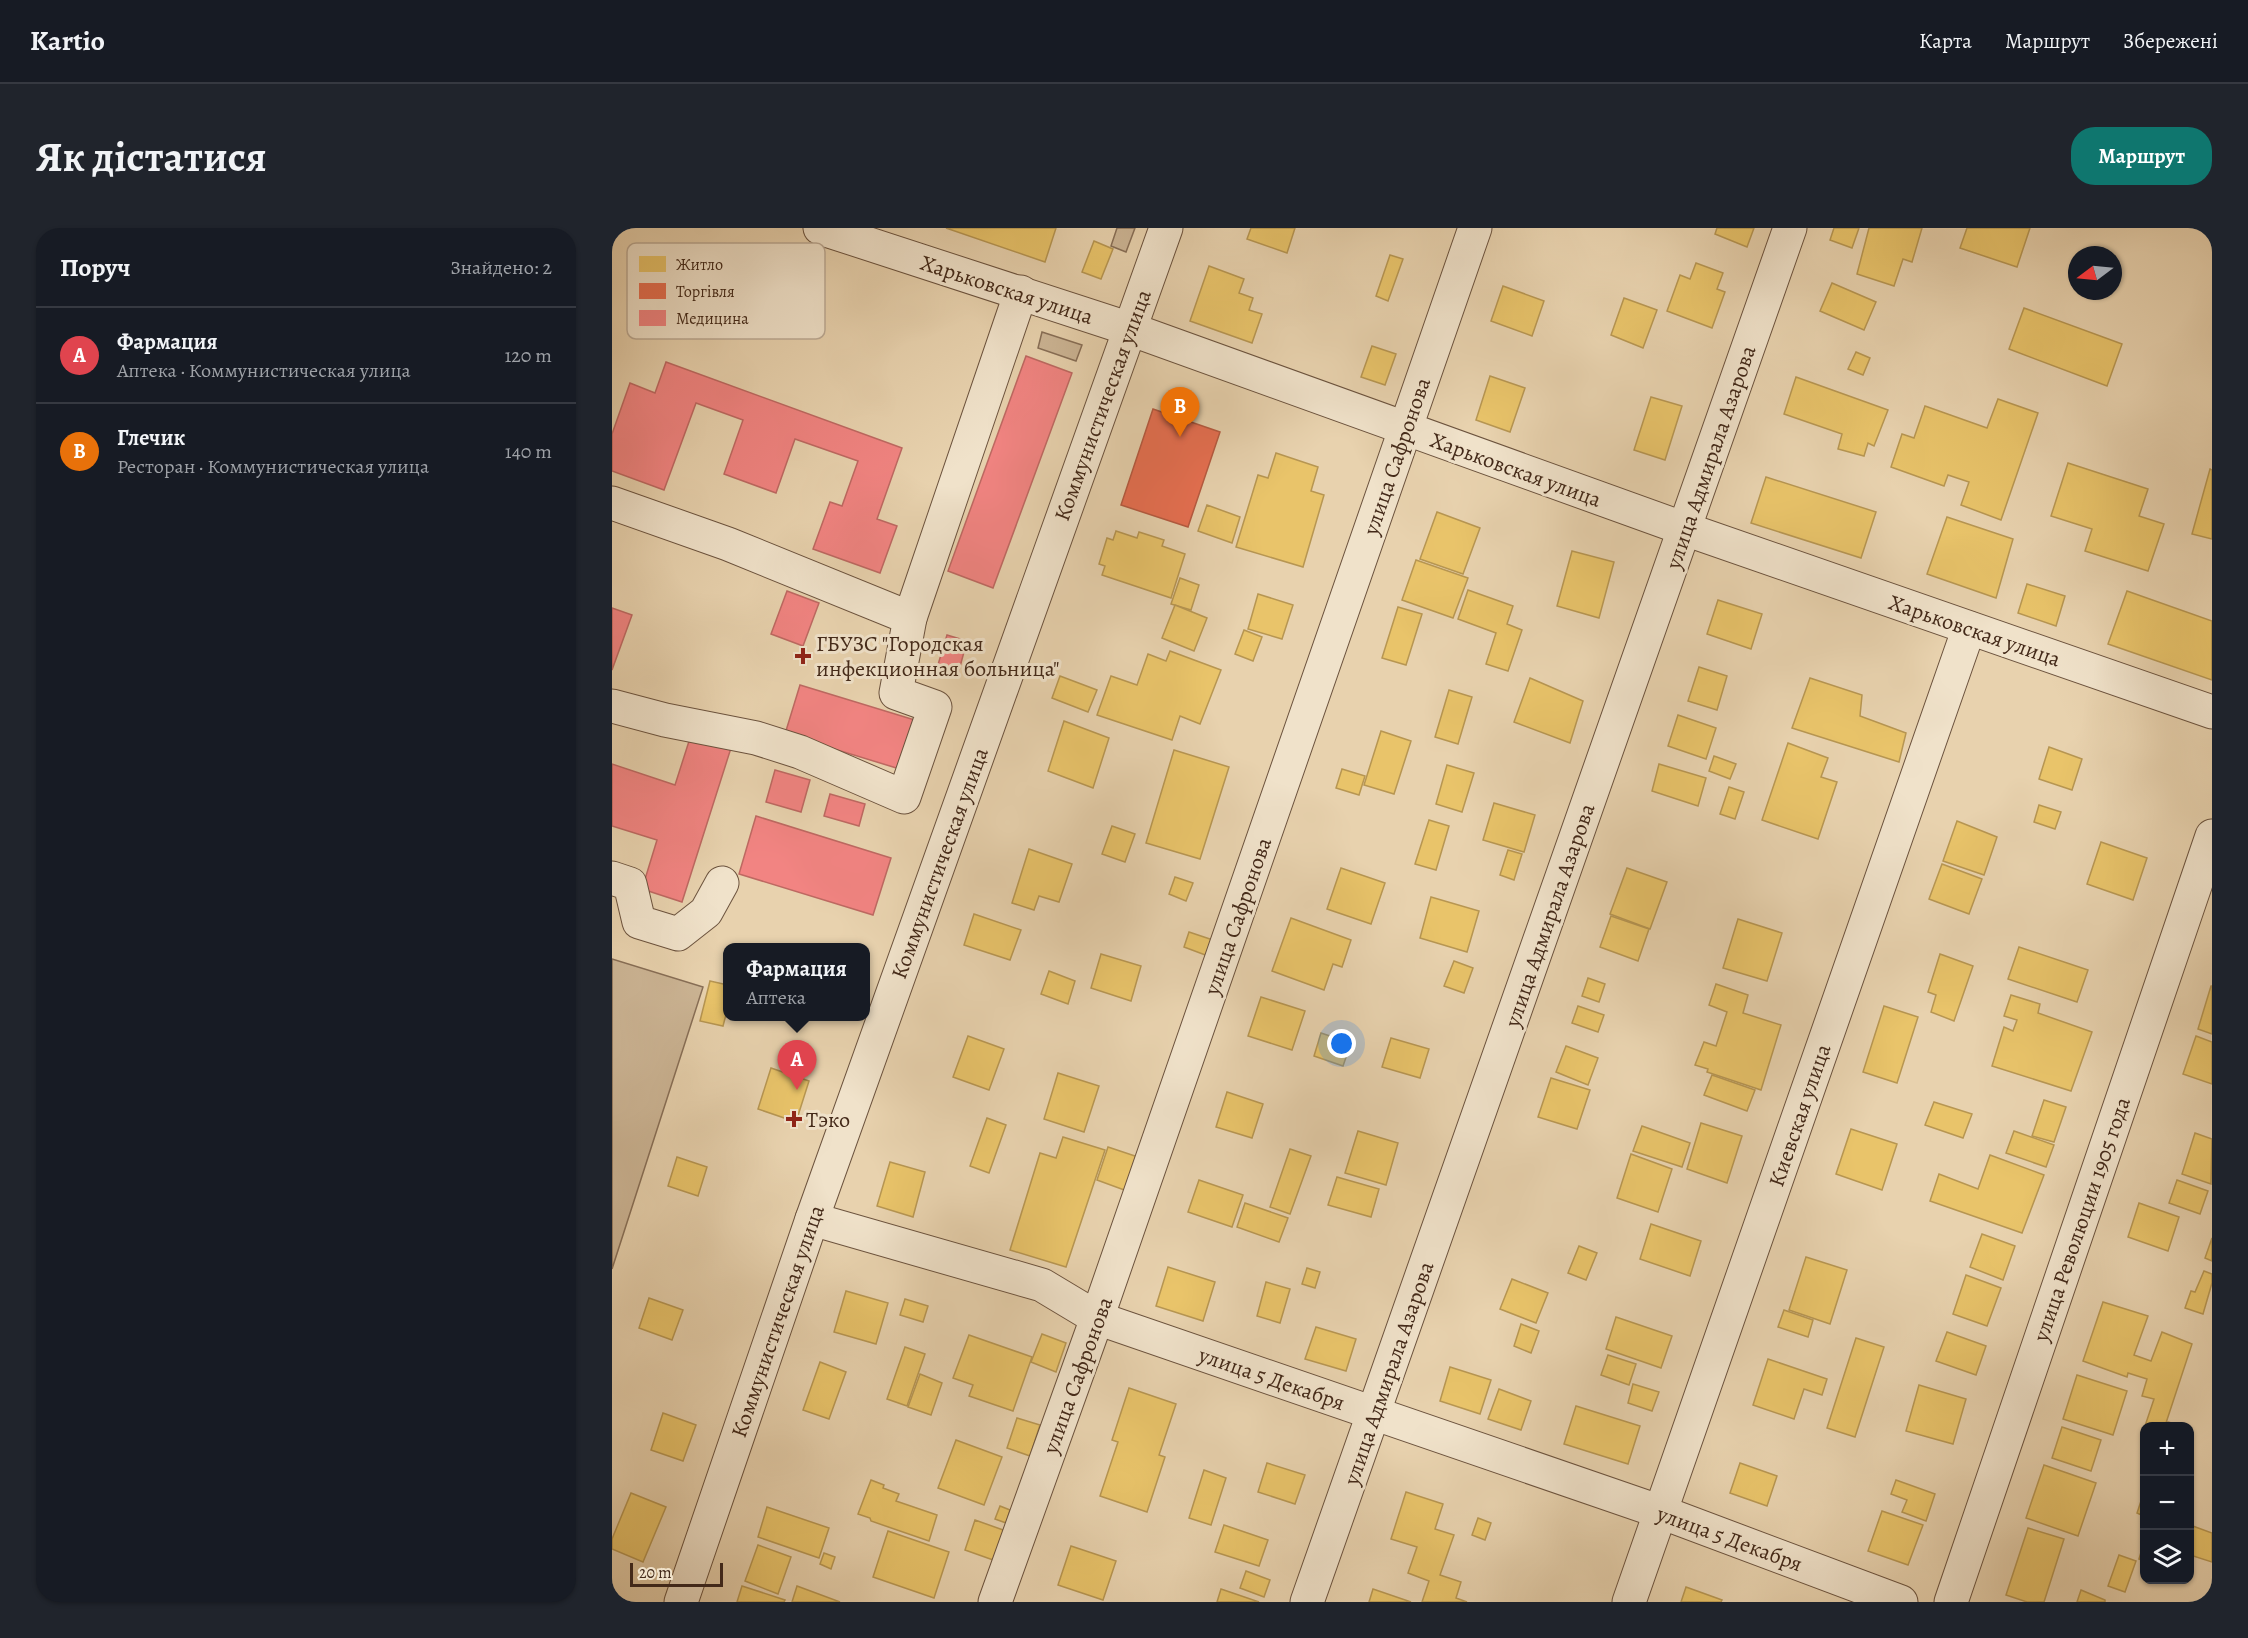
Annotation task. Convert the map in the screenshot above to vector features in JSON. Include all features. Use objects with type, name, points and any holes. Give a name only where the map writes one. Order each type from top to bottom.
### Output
[{"type":"street","name":"Харьковская улица","points":[[820,228],[1130,329],[1405,430],[2212,712]]},
{"type":"street","name":"Коммунистическая улица","points":[[681,1602],[812,1219],[1166,228]]},
{"type":"street","name":"улица Сафронова","points":[[995,1602],[1097,1318],[1474,228]]},
{"type":"street","name":"улица Адмирала Азарова","points":[[1307,1602],[1790,228]]},
{"type":"street","points":[[612,706],[665,720],[756,738],[800,752],[904,797],[935,707],[896,693],[910,618],[1021,292]]},
{"type":"street","points":[[612,503],[728,544],[910,618]]},
{"type":"street","name":"Киевская улица","points":[[1629,1602],[1969,628]]},
{"type":"street","name":"улица Революции 1905 года","points":[[1951,1602],[2212,836]]},
{"type":"street","points":[[612,878],[630,884],[639,922],[678,934],[705,912],[722,883]]},
{"type":"street","name":"улица 5 Декабря","points":[[812,1219],[1042,1285],[1097,1318],[1661,1512],[1901,1602]]},
{"type":"shaded area","points":[[1117,228],[1135,228],[1126,252],[1111,246]]},
{"type":"shaded area","points":[[1042,332],[1082,345],[1076,361],[1038,348]]},
{"type":"shaded area","points":[[612,959],[703,987],[612,1269]]},
{"type":"building: Житло","points":[[946,228],[1056,228],[1045,262]]},
{"type":"building: Житло","points":[[1251,228],[1295,228],[1287,253],[1247,239]]},
{"type":"building: Житло","points":[[1717,228],[1754,228],[1747,247],[1715,234]]},
{"type":"building: Житло","points":[[1834,228],[1859,228],[1852,248],[1830,240]]},
{"type":"building: Житло","points":[[1869,228],[1922,228],[1912,262],[1903,259],[1894,286],[1857,274]]},
{"type":"building: Житло","points":[[1967,228],[2030,228],[2017,267],[1960,248]]},
{"type":"building: Житло","points":[[1094,241],[1113,249],[1101,279],[1082,272]]},
{"type":"building: Житло","points":[[1390,255],[1403,259],[1388,301],[1376,296]]},
{"type":"building: Житло","points":[[1696,263],[1723,273],[1717,289],[1725,292],[1712,328],[1667,311],[1680,275],[1690,279]]},
{"type":"building: Житло","points":[[1209,266],[1244,279],[1239,293],[1253,298],[1249,310],[1262,314],[1252,343],[1190,321]]},
{"type":"building: Житло","points":[[1832,283],[1876,302],[1864,330],[1820,311]]},
{"type":"building: Житло","points":[[1503,286],[1544,301],[1532,336],[1491,321]]},
{"type":"building: Житло","points":[[1624,298],[1657,310],[1643,348],[1611,335]]},
{"type":"building: Житло","points":[[2024,308],[2122,344],[2107,386],[2009,349]]},
{"type":"building: Житло","points":[[1372,346],[1396,354],[1385,385],[1361,377]]},
{"type":"building: Житло","points":[[1856,352],[1870,358],[1863,375],[1848,369]]},
{"type":"building: Житло","points":[[1490,376],[1525,388],[1510,432],[1476,420]]},
{"type":"building: Житло","points":[[1796,377],[1888,410],[1874,446],[1868,443],[1864,456],[1838,449],[1842,434],[1784,414]]},
{"type":"building: Житло","points":[[1651,397],[1682,406],[1665,460],[1634,450]]},
{"type":"building: Житло","points":[[1998,399],[2038,413],[2001,520],[1961,505],[1969,482],[1948,475],[1944,486],[1891,467],[1902,434],[1914,438],[1925,406],[1987,428]]},
{"type":"building: Житло","points":[[1276,453],[1318,467],[1311,491],[1324,495],[1303,567],[1236,547],[1258,475],[1268,478]]},
{"type":"building: Житло","points":[[2068,463],[2148,489],[2139,516],[2164,524],[2148,571],[2085,551],[2092,529],[2051,516]]},
{"type":"building: Житло","points":[[2210,469],[2212,470],[2212,539],[2192,534]]},
{"type":"building: Житло","points":[[1766,477],[1876,512],[1861,558],[1751,523]]},
{"type":"building: Житло","points":[[1207,505],[1240,517],[1232,543],[1198,531]]},
{"type":"building: Житло","points":[[1437,512],[1480,528],[1463,574],[1420,559]]},
{"type":"building: Житло","points":[[1947,517],[2013,539],[1996,598],[1927,574]]},
{"type":"building: Житло","points":[[1116,531],[1137,538],[1139,532],[1164,540],[1162,546],[1185,554],[1171,598],[1102,575],[1105,566],[1099,564],[1107,538],[1113,540]]},
{"type":"building: Житло","points":[[1572,551],[1614,562],[1599,618],[1557,606]]},
{"type":"building: Житло","points":[[1416,560],[1468,578],[1453,618],[1402,600]]},
{"type":"building: Житло","points":[[1180,578],[1199,585],[1191,610],[1171,604]]},
{"type":"building: Житло","points":[[2027,584],[2065,596],[2056,626],[2018,613]]},
{"type":"building: Житло","points":[[1468,590],[1513,606],[1507,624],[1522,630],[1508,671],[1486,664],[1496,633],[1458,619]]},
{"type":"building: Житло","points":[[2127,591],[2212,621],[2212,680],[2108,644]]},
{"type":"building: Житло","points":[[1258,594],[1293,605],[1282,639],[1248,629]]},
{"type":"building: Житло","points":[[1718,600],[1762,614],[1751,649],[1707,634]]},
{"type":"building: Житло","points":[[1175,605],[1207,618],[1194,651],[1162,638]]},
{"type":"building: Житло","points":[[1398,607],[1422,614],[1406,665],[1382,658]]},
{"type":"building: Житло","points":[[1244,630],[1262,637],[1253,661],[1235,654]]},
{"type":"building: Житло","points":[[1170,651],[1221,670],[1200,724],[1180,716],[1172,740],[1097,715],[1111,676],[1137,685],[1148,654],[1166,661]]},
{"type":"building: Житло","points":[[1699,667],[1727,676],[1717,710],[1688,701]]},
{"type":"building: Житло","points":[[1060,676],[1097,690],[1088,712],[1052,698]]},
{"type":"building: Житло","points":[[1530,678],[1583,701],[1570,743],[1514,722]]},
{"type":"building: Житло","points":[[1810,678],[1862,695],[1860,716],[1906,733],[1899,762],[1792,728]]},
{"type":"building: Житло","points":[[1449,690],[1472,697],[1458,744],[1435,737]]},
{"type":"building: Житло","points":[[1678,715],[1716,728],[1706,759],[1668,746]]},
{"type":"building: Житло","points":[[1064,721],[1109,738],[1093,788],[1048,771]]},
{"type":"building: Житло","points":[[1381,731],[1411,741],[1394,794],[1364,785]]},
{"type":"building: Житло","points":[[1788,743],[1828,758],[1821,777],[1837,782],[1818,839],[1762,820]]},
{"type":"building: Житло","points":[[2049,747],[2082,759],[2072,790],[2039,779]]},
{"type":"building: Житло","points":[[1174,750],[1229,767],[1200,859],[1146,843]]},
{"type":"building: Житло","points":[[1714,756],[1736,764],[1730,779],[1709,771]]},
{"type":"building: Житло","points":[[1659,764],[1706,778],[1698,806],[1652,791]]},
{"type":"building: Житло","points":[[1447,765],[1474,773],[1462,812],[1436,804]]},
{"type":"building: Житло","points":[[1342,769],[1365,776],[1359,795],[1336,788]]},
{"type":"building: Житло","points":[[1729,787],[1744,792],[1735,819],[1720,814]]},
{"type":"building: Житло","points":[[1494,803],[1535,815],[1524,852],[1483,840]]},
{"type":"building: Житло","points":[[2039,805],[2061,812],[2055,829],[2034,822]]},
{"type":"building: Житло","points":[[1429,820],[1449,826],[1436,870],[1415,864]]},
{"type":"building: Житло","points":[[1957,821],[1997,837],[1984,875],[1943,861]]},
{"type":"building: Житло","points":[[1112,826],[1135,834],[1125,862],[1102,854]]},
{"type":"building: Житло","points":[[2101,842],[2147,858],[2133,900],[2087,884]]},
{"type":"building: Житло","points":[[1029,849],[1072,864],[1059,902],[1039,896],[1034,910],[1012,903]]},
{"type":"building: Житло","points":[[1508,850],[1522,854],[1514,880],[1500,875]]},
{"type":"building: Житло","points":[[1942,864],[1982,879],[1969,914],[1929,899]]},
{"type":"building: Житло","points":[[1341,868],[1385,883],[1371,924],[1327,909]]},
{"type":"building: Житло","points":[[1627,868],[1667,882],[1650,929],[1610,914]]},
{"type":"building: Житло","points":[[1175,877],[1193,883],[1186,901],[1169,894]]},
{"type":"building: Житло","points":[[1431,897],[1479,911],[1467,952],[1420,938]]},
{"type":"building: Житло","points":[[974,914],[1021,930],[1010,960],[964,945]]},
{"type":"building: Житло","points":[[1611,916],[1649,929],[1638,961],[1600,947]]},
{"type":"building: Житло","points":[[1291,918],[1351,940],[1342,967],[1333,964],[1324,990],[1272,971]]},
{"type":"building: Житло","points":[[1738,919],[1782,933],[1767,981],[1723,968]]},
{"type":"building: Житло","points":[[1189,932],[1213,940],[1208,956],[1184,947]]},
{"type":"building: Житло","points":[[2019,947],[2088,970],[2077,1002],[2008,979]]},
{"type":"building: Житло","points":[[1101,954],[1141,966],[1131,1001],[1091,988]]},
{"type":"building: Житло","points":[[1940,954],[1973,966],[1954,1021],[1931,1012],[1936,995],[1928,992]]},
{"type":"building: Житло","points":[[1454,961],[1473,968],[1464,993],[1444,986]]},
{"type":"building: Житло","points":[[1049,971],[1075,981],[1068,1004],[1041,994]]},
{"type":"building: Житло","points":[[1588,978],[1605,984],[1599,1002],[1582,996]]},
{"type":"building: Житло","points":[[710,981],[723,984],[723,1026],[700,1021]]},
{"type":"building: Житло","points":[[1716,984],[1748,995],[1743,1013],[1781,1025],[1761,1090],[1707,1072],[1708,1069],[1695,1065],[1704,1042],[1716,1046],[1727,1012],[1709,1005]]},
{"type":"building: Житло","points":[[2212,986],[2212,1034],[2198,1029]]},
{"type":"building: Житло","points":[[2011,995],[2040,1004],[2038,1013],[2092,1032],[2071,1091],[1992,1066],[2004,1027],[2013,1031],[2017,1020],[2004,1016]]},
{"type":"building: Житло","points":[[1261,997],[1305,1011],[1292,1050],[1248,1036]]},
{"type":"building: Житло","points":[[1578,1006],[1604,1015],[1598,1032],[1572,1023]]},
{"type":"building: Житло","points":[[1884,1006],[1918,1017],[1897,1083],[1863,1072]]},
{"type":"building: Житло","points":[[1321,1033],[1351,1043],[1343,1066],[1314,1056]]},
{"type":"building: Житло","points":[[968,1036],[1004,1049],[989,1090],[953,1077]]},
{"type":"building: Житло","points":[[2196,1036],[2212,1042],[2212,1084],[2183,1074]]},
{"type":"building: Житло","points":[[1391,1038],[1429,1049],[1420,1078],[1382,1067]]},
{"type":"building: Житло","points":[[1566,1046],[1598,1058],[1588,1085],[1556,1072]]},
{"type":"building: Житло","points":[[771,1068],[809,1081],[796,1122],[758,1109]]},
{"type":"building: Житло","points":[[1058,1073],[1099,1086],[1084,1132],[1044,1119]]},
{"type":"building: Житло","points":[[1712,1075],[1755,1090],[1747,1111],[1704,1095]]},
{"type":"building: Житло","points":[[1551,1078],[1590,1090],[1577,1129],[1538,1117]]},
{"type":"building: Житло","points":[[1227,1092],[1263,1104],[1252,1138],[1216,1127]]},
{"type":"building: Житло","points":[[2044,1100],[2066,1107],[2054,1142],[2032,1136]]},
{"type":"building: Житло","points":[[1934,1102],[1972,1114],[1963,1138],[1925,1125]]},
{"type":"building: Житло","points":[[987,1118],[1006,1125],[989,1173],[970,1166]]},
{"type":"building: Житло","points":[[1701,1123],[1742,1136],[1727,1183],[1687,1169]]},
{"type":"building: Житло","points":[[1642,1126],[1690,1143],[1682,1167],[1633,1151]]},
{"type":"building: Житло","points":[[1851,1129],[1897,1144],[1882,1190],[1836,1174]]},
{"type":"building: Житло","points":[[1358,1131],[1398,1143],[1386,1185],[1345,1173]]},
{"type":"building: Житло","points":[[2014,1131],[2054,1145],[2046,1167],[2006,1153]]},
{"type":"building: Житло","points":[[2195,1133],[2212,1139],[2211,1184],[2182,1174]]},
{"type":"building: Житло","points":[[1063,1137],[1105,1150],[1066,1267],[1010,1250],[1040,1153],[1056,1158]]},
{"type":"building: Житло","points":[[1108,1147],[1138,1157],[1127,1191],[1097,1180]]},
{"type":"building: Житло","points":[[1290,1149],[1311,1156],[1290,1214],[1270,1207]]},
{"type":"building: Житло","points":[[1631,1154],[1672,1169],[1658,1212],[1617,1198]]},
{"type":"building: Житло","points":[[1990,1155],[2044,1175],[2022,1233],[1930,1201],[1939,1174],[1978,1189]]},
{"type":"building: Житло","points":[[677,1157],[707,1167],[698,1196],[668,1186]]},
{"type":"building: Житло","points":[[890,1162],[925,1172],[913,1217],[877,1206]]},
{"type":"building: Житло","points":[[1337,1177],[1379,1189],[1371,1217],[1328,1205]]},
{"type":"building: Житло","points":[[1199,1180],[1243,1195],[1232,1227],[1188,1212]]},
{"type":"building: Житло","points":[[2177,1180],[2208,1191],[2200,1214],[2169,1203]]},
{"type":"building: Житло","points":[[1245,1203],[1288,1218],[1279,1242],[1237,1227]]},
{"type":"building: Житло","points":[[2139,1203],[2179,1217],[2168,1251],[2128,1237]]},
{"type":"building: Житло","points":[[1651,1224],[1701,1241],[1690,1276],[1640,1259]]},
{"type":"building: Житло","points":[[1982,1234],[2015,1246],[2003,1280],[1970,1267]]},
{"type":"building: Житло","points":[[2212,1238],[2212,1261],[2205,1258]]},
{"type":"building: Житло","points":[[1579,1246],[1597,1253],[1586,1280],[1568,1273]]},
{"type":"building: Житло","points":[[1806,1257],[1847,1270],[1830,1324],[1789,1310]]},
{"type":"building: Житло","points":[[1168,1267],[1215,1282],[1203,1321],[1156,1306]]},
{"type":"building: Житло","points":[[1307,1268],[1320,1272],[1315,1288],[1302,1284]]},
{"type":"building: Житло","points":[[2204,1271],[2212,1274],[2212,1283],[2203,1314],[2185,1308],[2191,1291],[2195,1292]]},
{"type":"building: Житло","points":[[1966,1275],[2001,1288],[1987,1326],[1953,1314]]},
{"type":"building: Житло","points":[[1512,1279],[1548,1293],[1536,1323],[1500,1309]]},
{"type":"building: Житло","points":[[1266,1282],[1290,1289],[1280,1323],[1257,1316]]},
{"type":"building: Житло","points":[[846,1291],[888,1303],[876,1344],[834,1332]]},
{"type":"building: Житло","points":[[649,1298],[683,1310],[672,1340],[639,1328]]},
{"type":"building: Житло","points":[[905,1299],[928,1306],[923,1322],[900,1315]]},
{"type":"building: Житло","points":[[2103,1302],[2148,1316],[2134,1355],[2151,1361],[2162,1332],[2192,1344],[2166,1422],[2146,1422],[2154,1399],[2142,1396],[2147,1379],[2128,1373],[2127,1377],[2083,1361]]},
{"type":"building: Житло","points":[[1784,1310],[1813,1320],[1808,1337],[1778,1327]]},
{"type":"building: Житло","points":[[1616,1317],[1672,1336],[1661,1368],[1606,1349]]},
{"type":"building: Житло","points":[[1521,1324],[1539,1331],[1531,1353],[1514,1346]]},
{"type":"building: Житло","points":[[1316,1327],[1356,1339],[1346,1371],[1305,1359]]},
{"type":"building: Житло","points":[[1947,1332],[1986,1346],[1976,1375],[1936,1361]]},
{"type":"building: Житло","points":[[1042,1334],[1066,1343],[1056,1372],[1031,1362]]},
{"type":"building: Житло","points":[[969,1335],[1032,1357],[1013,1411],[969,1396],[973,1385],[953,1378]]},
{"type":"building: Житло","points":[[1856,1338],[1884,1347],[1855,1437],[1827,1428]]},
{"type":"building: Житло","points":[[905,1347],[925,1354],[907,1406],[887,1399]]},
{"type":"building: Житло","points":[[1608,1355],[1636,1364],[1629,1385],[1601,1375]]},
{"type":"building: Житло","points":[[1768,1359],[1827,1379],[1822,1395],[1804,1389],[1794,1419],[1753,1405]]},
{"type":"building: Житло","points":[[820,1362],[846,1372],[829,1419],[803,1410]]},
{"type":"building: Житло","points":[[1450,1367],[1491,1380],[1480,1414],[1440,1401]]},
{"type":"building: Житло","points":[[920,1374],[942,1383],[931,1415],[908,1407]]},
{"type":"building: Житло","points":[[2077,1375],[2127,1391],[2113,1435],[2063,1419]]},
{"type":"building: Житло","points":[[1633,1384],[1659,1392],[1652,1411],[1628,1403]]},
{"type":"building: Житло","points":[[1919,1385],[1966,1399],[1953,1444],[1906,1431]]},
{"type":"building: Житло","points":[[1129,1388],[1176,1404],[1159,1455],[1165,1457],[1147,1512],[1100,1496],[1118,1442],[1112,1440]]},
{"type":"building: Житло","points":[[1499,1389],[1531,1401],[1521,1430],[1488,1419]]},
{"type":"building: Житло","points":[[1576,1406],[1640,1426],[1628,1464],[1564,1444]]},
{"type":"building: Житло","points":[[663,1413],[696,1425],[683,1461],[651,1450]]},
{"type":"building: Житло","points":[[1017,1418],[1040,1425],[1030,1456],[1007,1448]]},
{"type":"building: Житло","points":[[2062,1427],[2101,1440],[2091,1471],[2052,1458]]},
{"type":"building: Житло","points":[[956,1440],[1002,1457],[984,1505],[938,1488]]},
{"type":"building: Житло","points":[[1267,1463],[1305,1475],[1295,1504],[1258,1492]]},
{"type":"building: Житло","points":[[1740,1463],[1777,1476],[1767,1506],[1730,1493]]},
{"type":"building: Житло","points":[[2044,1465],[2096,1483],[2078,1536],[2026,1518]]},
{"type":"building: Житло","points":[[1204,1470],[1226,1478],[1211,1525],[1189,1518]]},
{"type":"building: Житло","points":[[871,1480],[899,1494],[896,1501],[937,1515],[929,1541],[871,1521],[870,1518],[858,1514]]},
{"type":"building: Житло","points":[[1896,1480],[1935,1494],[1926,1521],[1902,1512],[1907,1500],[1891,1494]]},
{"type":"building: Житло","points":[[1406,1492],[1443,1504],[1435,1529],[1454,1535],[1440,1575],[1461,1582],[1456,1598],[1467,1602],[1422,1602],[1429,1581],[1408,1573],[1417,1547],[1391,1539]]},
{"type":"building: Житло","points":[[631,1493],[666,1507],[643,1562],[612,1549],[612,1539]]},
{"type":"building: Житло","points":[[1000,1506],[1010,1510],[1006,1523],[995,1519]]},
{"type":"building: Житло","points":[[767,1507],[829,1528],[819,1558],[758,1537]]},
{"type":"building: Житло","points":[[1882,1511],[1923,1525],[1908,1565],[1868,1551]]},
{"type":"building: Житло","points":[[1478,1518],[1491,1523],[1485,1540],[1472,1535]]},
{"type":"building: Житло","points":[[975,1520],[1006,1531],[996,1561],[965,1550]]},
{"type":"building: Житло","points":[[1224,1525],[1268,1540],[1259,1566],[1215,1552]]},
{"type":"building: Житло","points":[[2194,1526],[2212,1533],[2212,1562],[2194,1556]]},
{"type":"building: Житло","points":[[2028,1528],[2064,1539],[2044,1602],[2027,1602],[2006,1595]]},
{"type":"building: Житло","points":[[888,1531],[949,1552],[934,1598],[873,1577]]},
{"type":"building: Житло","points":[[758,1545],[791,1557],[778,1594],[745,1581]]},
{"type":"building: Житло","points":[[1071,1546],[1116,1561],[1103,1600],[1058,1585]]},
{"type":"building: Житло","points":[[824,1553],[835,1557],[831,1569],[820,1564]]},
{"type":"building: Житло","points":[[2119,1555],[2136,1561],[2125,1592],[2108,1586]]},
{"type":"building: Житло","points":[[1246,1571],[1270,1580],[1264,1597],[1240,1588]]},
{"type":"building: Житло","points":[[742,1586],[785,1600],[784,1602],[737,1602]]},
{"type":"building: Житло","points":[[797,1586],[840,1602],[792,1602]]},
{"type":"building: Житло","points":[[1686,1587],[1722,1600],[1721,1602],[1681,1602]]},
{"type":"building: Житло","points":[[1221,1589],[1259,1602],[1217,1602]]},
{"type":"building: Житло","points":[[1373,1589],[1411,1602],[1369,1602]]},
{"type":"building: Житло","points":[[2081,1590],[2105,1600],[2105,1602],[2077,1602]]},
{"type":"building: Торгівля","points":[[1153,409],[1220,432],[1188,527],[1121,505]]},
{"type":"building: Медицина","points":[[1026,356],[1072,373],[993,588],[948,571]]},
{"type":"building: Медицина","points":[[666,362],[902,448],[877,519],[897,526],[880,573],[813,549],[830,502],[842,506],[858,461],[795,439],[776,493],[724,474],[743,420],[696,403],[664,490],[612,471],[612,434],[630,383],[655,393]]},
{"type":"building: Медицина","points":[[787,591],[819,603],[803,646],[771,634]]},
{"type":"building: Медицина","points":[[612,608],[632,615],[612,670]]},
{"type":"building: Медицина","points":[[947,635],[967,641],[958,674],[937,668]]},
{"type":"building: Медицина","points":[[800,685],[918,721],[903,770],[785,734]]},
{"type":"building: Медицина","points":[[691,735],[731,748],[682,902],[642,889],[657,840],[612,826],[612,764],[675,785]]},
{"type":"building: Медицина","points":[[775,770],[810,780],[801,812],[766,802]]},
{"type":"building: Медицина","points":[[830,794],[865,804],[859,826],[824,816]]},
{"type":"building: Медицина","points":[[756,816],[891,858],[873,915],[739,874]]},
{"type":"place","name":"Глечик","points":[[1180,437]]},
{"type":"place","name":"ГБУЗС \"Городская инфекционная больница\"","points":[[803,656]]},
{"type":"place","name":"Фармация","points":[[797,1090]]},
{"type":"place","name":"Тэко","points":[[794,1119]]}]
